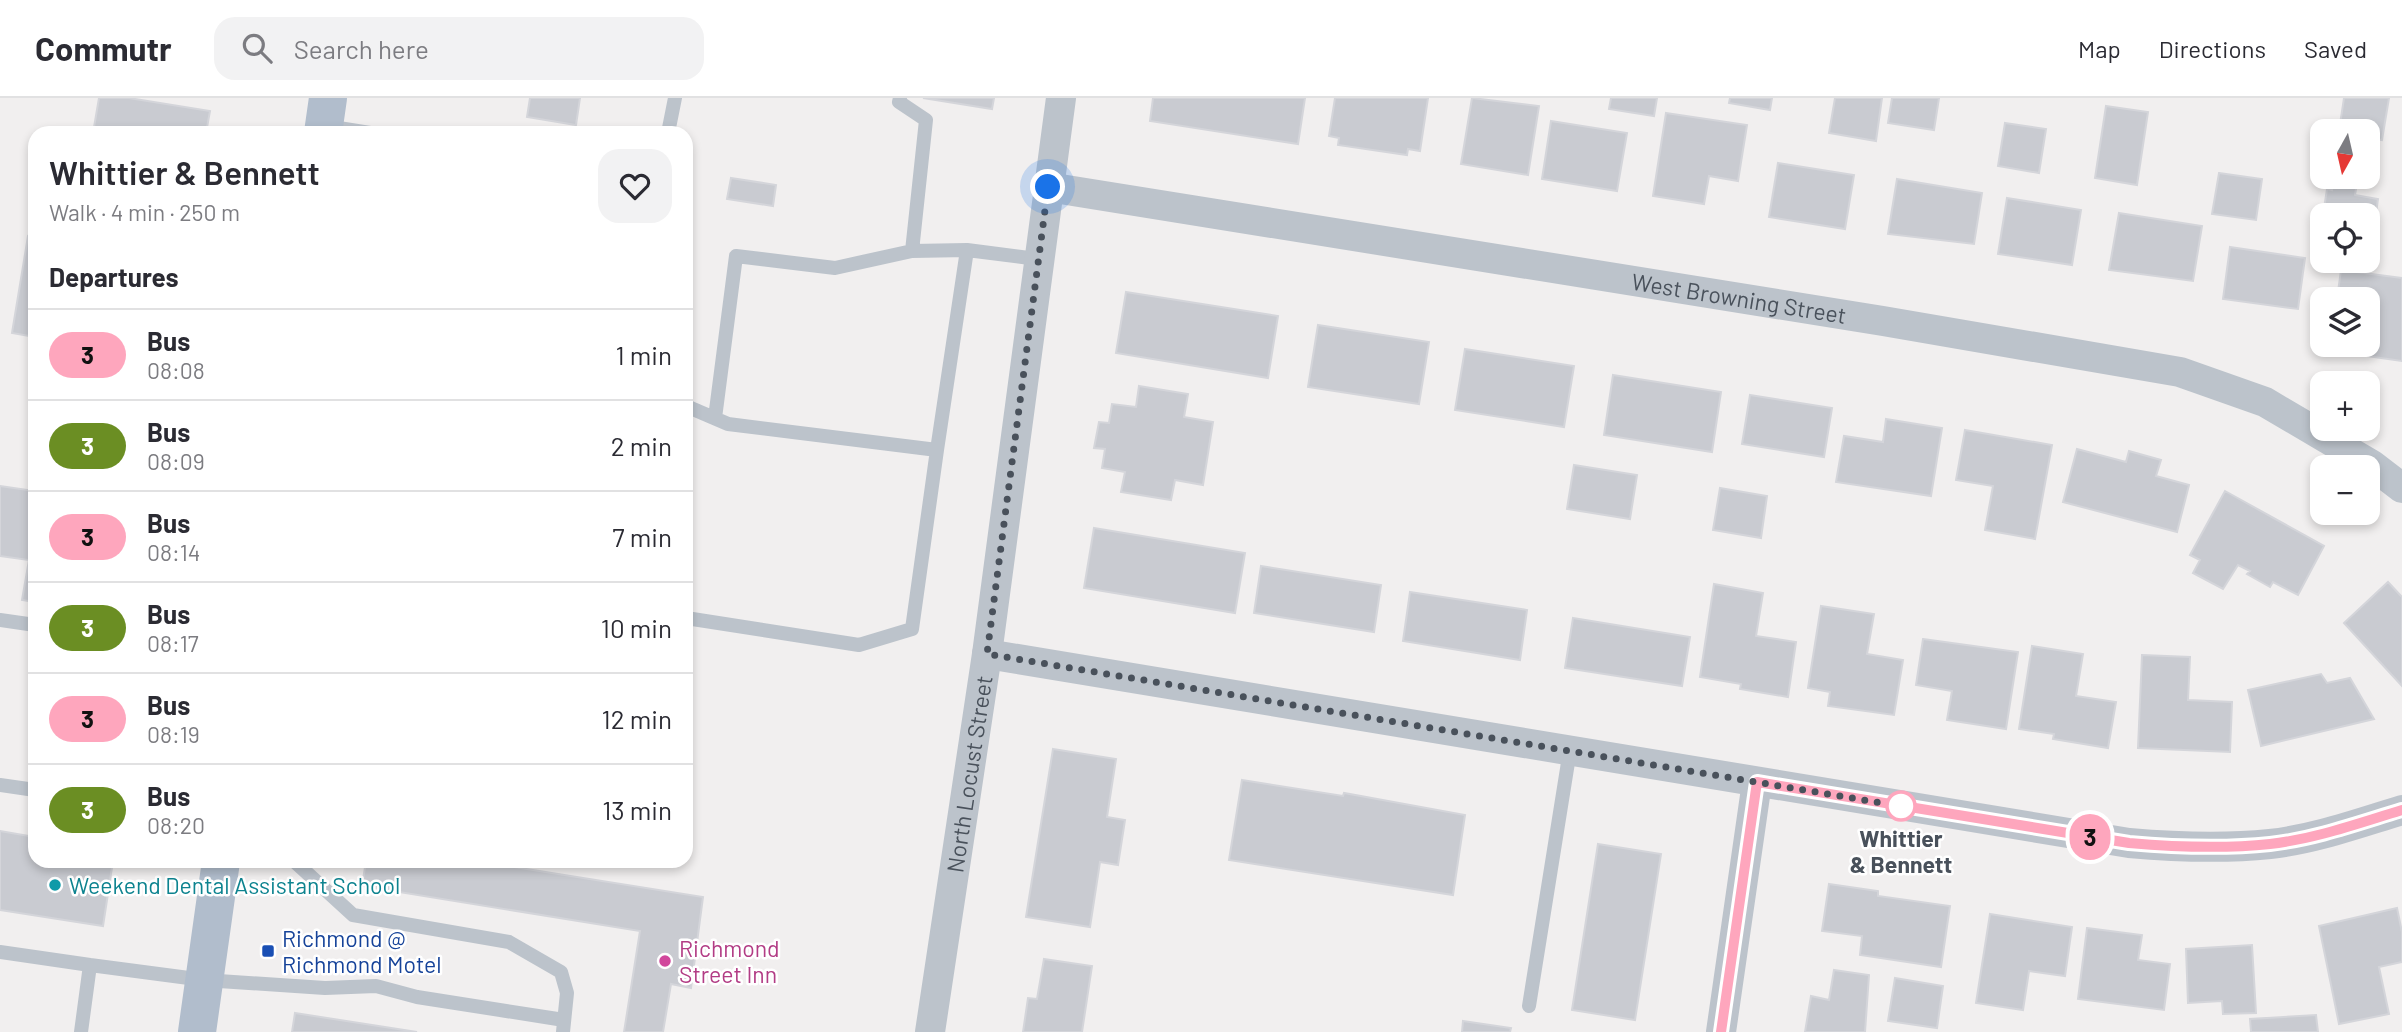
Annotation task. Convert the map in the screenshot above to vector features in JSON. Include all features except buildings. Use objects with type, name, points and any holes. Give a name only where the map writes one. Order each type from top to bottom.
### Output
[{"type":"main road","points":[[197,1032],[220,868]]},
{"type":"street","name":"North Locust Street","points":[[930,1032],[987,654],[1037,259],[1061,98]]},
{"type":"street","name":"West Browning Street","points":[[1048,187],[1869,318],[2180,372],[2265,402],[2372,465],[2402,488]]},
{"type":"street","points":[[987,654],[2129,843],[2172,846],[2271,844],[2315,835],[2402,810]]},
{"type":"street","points":[[1721,1032],[1757,782]]},
{"type":"lane","points":[[669,126],[675,98]]},
{"type":"lane","points":[[900,98],[899,102],[926,120],[912,251]]},
{"type":"lane","points":[[325,119],[348,126]]},
{"type":"lane","points":[[693,619],[859,645],[912,629],[967,250]]},
{"type":"lane","points":[[715,418],[736,256],[835,268],[912,251],[967,250],[1037,259]]},
{"type":"lane","points":[[693,409],[728,424],[937,450]]},
{"type":"lane","points":[[0,620],[28,624]]},
{"type":"lane","points":[[1529,1006],[1570,750]]},
{"type":"lane","points":[[0,785],[28,789]]},
{"type":"lane","points":[[0,952],[204,980],[325,988],[376,986],[417,997],[563,1026],[568,993],[561,972],[509,942],[353,915],[302,868]]},
{"type":"lane","points":[[81,1032],[90,965]]},
{"type":"bus line","name":"3","points":[[1721,1032],[1757,782],[2129,843],[2172,846],[2271,844],[2315,835],[2402,810]]},
{"type":"place","name":"Whittier & Bennett","points":[[1901,806]]},
{"type":"place","name":"Weekend Dental Assistant School","points":[[55,885]]},
{"type":"place","name":"Richmond @ Richmond Motel","points":[[268,951]]},
{"type":"place","name":"Richmond Street Inn","points":[[665,961]]},
{"type":"route","points":[[1048,187],[987,654],[1912,808],[1901,806]]}]
